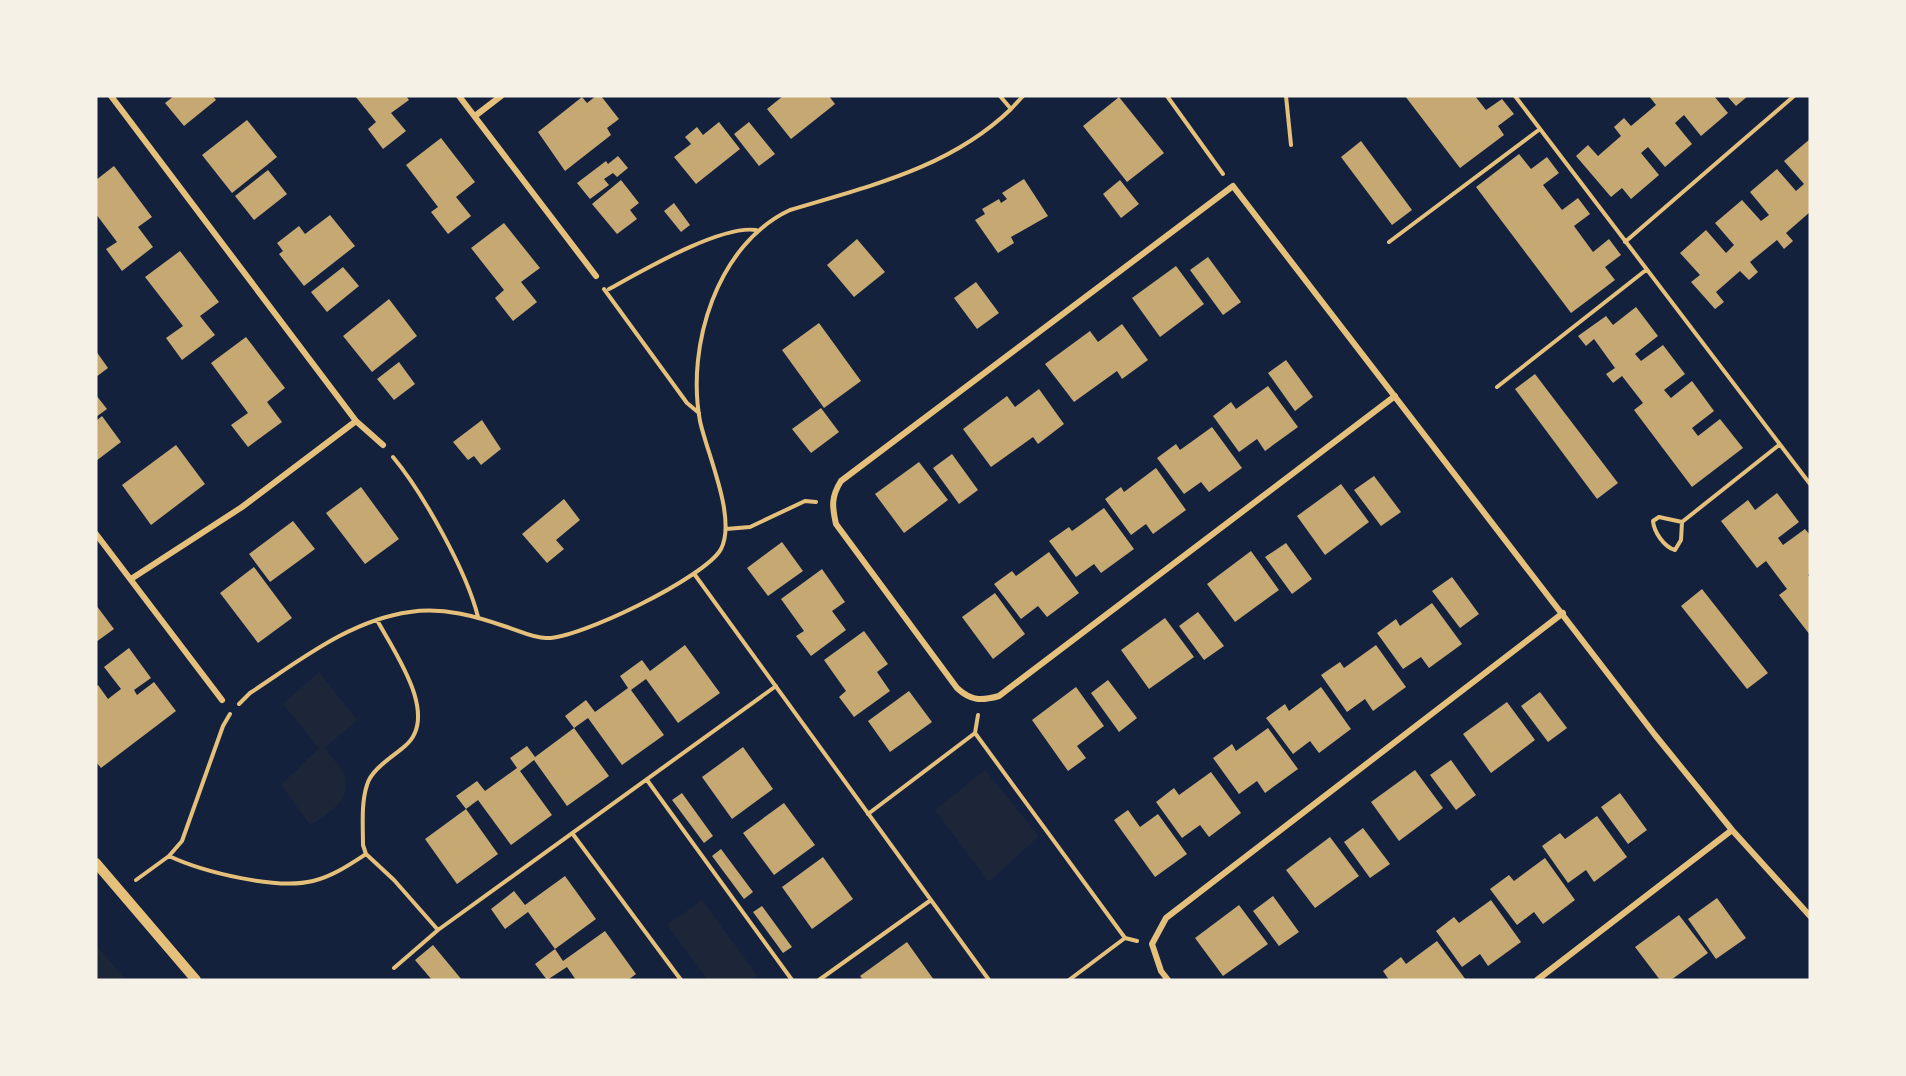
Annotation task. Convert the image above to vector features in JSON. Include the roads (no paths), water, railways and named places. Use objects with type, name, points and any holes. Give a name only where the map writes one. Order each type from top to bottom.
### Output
[{"type":"street","points":[[111,96],[356,421],[383,445]]},
{"type":"street","points":[[459,96],[596,276]]},
{"type":"street","points":[[475,116],[501,96]]},
{"type":"street","points":[[1395,396],[999,696],[983,700],[969,698],[957,688],[836,524],[832,503],[834,493],[841,481],[1233,186],[1563,613],[1655,735],[1732,830],[1810,916]]},
{"type":"street","points":[[131,579],[242,507],[356,421]]},
{"type":"street","points":[[96,534],[222,700]]},
{"type":"street","points":[[1168,980],[1161,971],[1152,944],[1166,918],[1563,613]]},
{"type":"street","points":[[1537,980],[1732,830]]},
{"type":"street","points":[[96,863],[196,980]]}]
